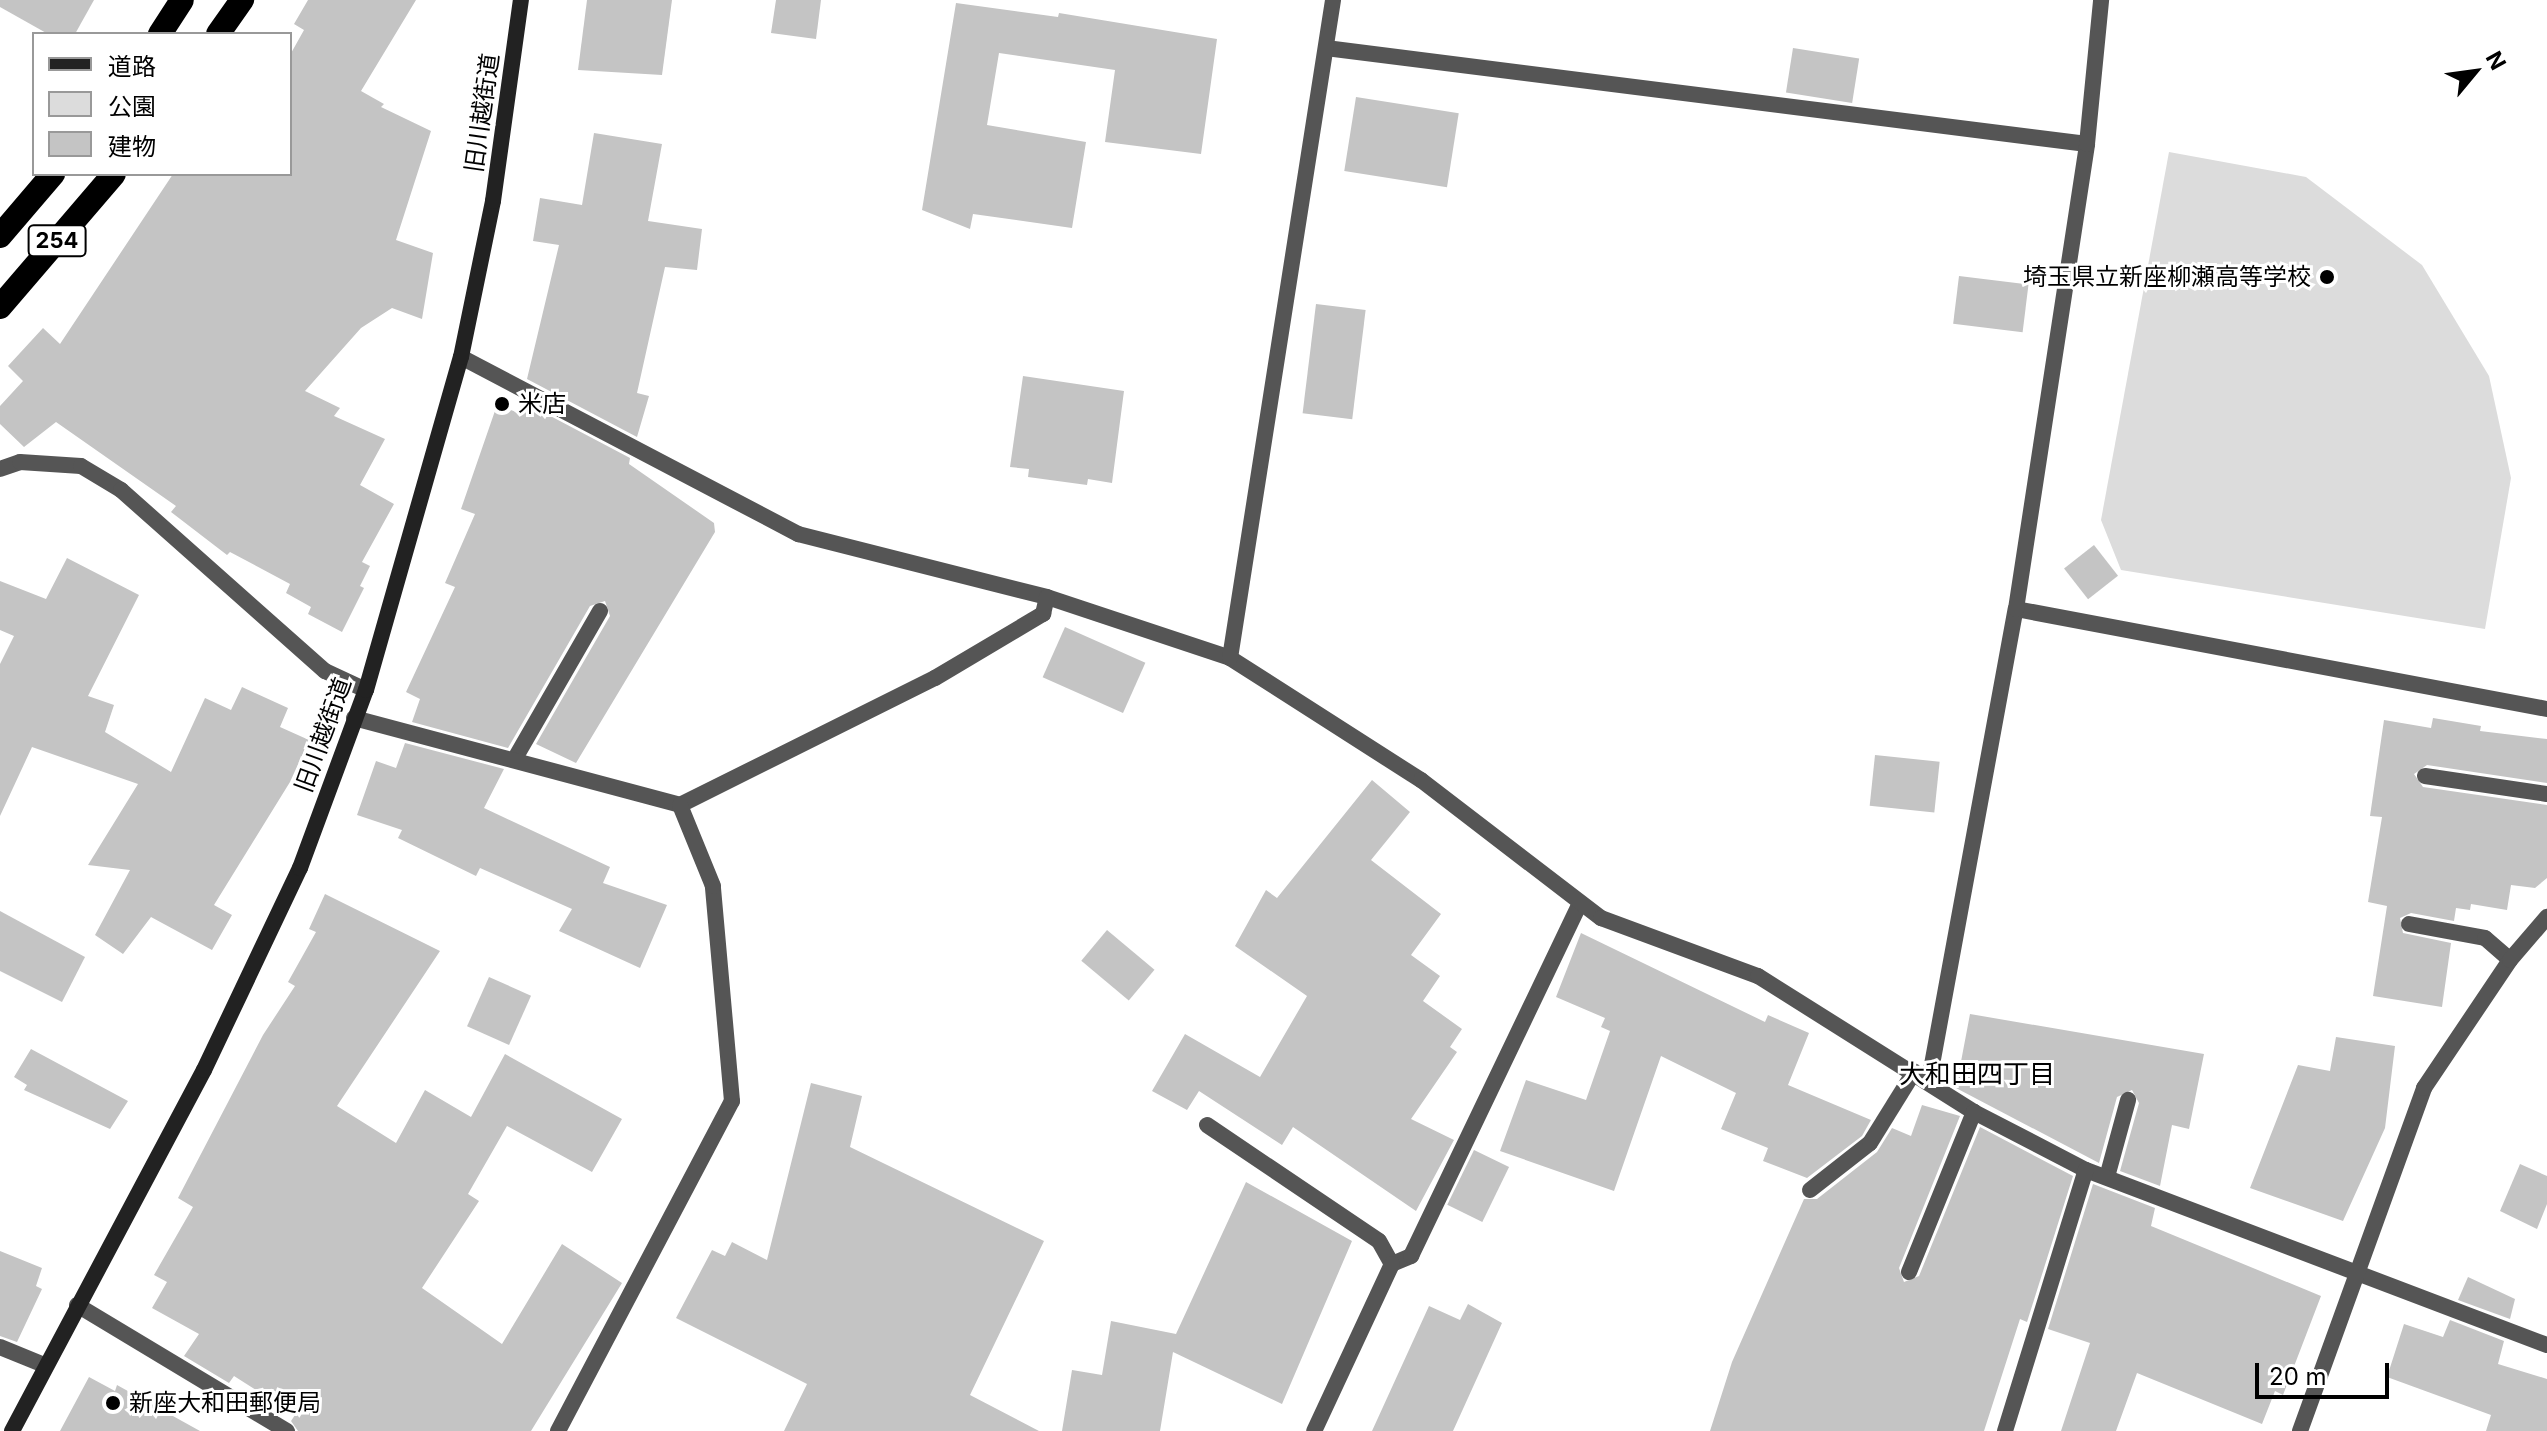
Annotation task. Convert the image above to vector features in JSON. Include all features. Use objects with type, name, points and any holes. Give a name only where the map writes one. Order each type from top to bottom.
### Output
[{"type":"highway","points":[[161,32],[182,0]]},
{"type":"highway","points":[[219,32],[242,0]]},
{"type":"highway","name":"254","points":[[0,236],[51,176]]},
{"type":"highway","name":"254","points":[[0,307],[112,176]]},
{"type":"main road","name":"旧川越街道","points":[[12,1431],[44,1365],[204,1070],[300,868],[366,690],[461,357],[493,201],[521,0]]},
{"type":"street","points":[[1230,658],[1333,0]]},
{"type":"street","points":[[1810,1190],[1870,1143],[1921,1076],[2016,609],[2087,144],[2101,0]]},
{"type":"street","points":[[1326,48],[2087,144]]},
{"type":"street","points":[[461,357],[798,534],[1047,597],[1230,658],[1421,780],[1601,918],[1758,976],[1974,1112],[2086,1170],[2547,1345]]},
{"type":"street","points":[[0,469],[20,462],[81,466],[107,482],[325,671],[366,690]]},
{"type":"street","points":[[354,718],[680,805],[935,678],[1043,614],[1047,597]]},
{"type":"street","points":[[2016,609],[2547,709]]},
{"type":"street","points":[[514,760],[600,611]]},
{"type":"street","points":[[2425,776],[2547,794]]},
{"type":"street","points":[[558,1431],[732,1101],[713,886],[680,805]]},
{"type":"street","points":[[1314,1431],[1392,1264],[1411,1256],[1580,904]]},
{"type":"street","points":[[2300,1431],[2424,1088],[2510,960],[2547,917]]},
{"type":"street","points":[[2409,924],[2485,938],[2510,960]]},
{"type":"street","points":[[2107,1177],[2128,1100]]},
{"type":"street","points":[[1909,1272],[1974,1112]]},
{"type":"street","points":[[1207,1125],[1379,1241],[1392,1264]]},
{"type":"street","points":[[2005,1431],[2086,1170]]},
{"type":"street","points":[[77,1305],[287,1431]]},
{"type":"street","points":[[0,1347],[44,1365]]},
{"type":"green space","points":[[2169,152],[2306,177],[2422,265],[2489,376],[2511,478],[2485,629],[2121,570],[2101,520]]},
{"type":"building","points":[[0,0],[94,0],[76,32],[44,32],[0,7]]},
{"type":"building","points":[[308,0],[416,0],[361,91],[384,104],[381,107],[431,131],[396,240],[433,253],[422,319],[392,308],[361,328],[305,391],[340,408],[334,416],[385,439],[360,485],[394,504],[362,562],[370,566],[360,586],[364,588],[342,632],[308,614],[311,607],[286,593],[290,584],[230,552],[227,555],[171,512],[176,506],[56,422],[24,447],[0,424],[0,406],[23,381],[8,366],[43,328],[60,344],[172,176],[292,176],[292,51],[304,30],[294,24]]},
{"type":"building","points":[[587,0],[672,0],[662,75],[578,70]]},
{"type":"building","points":[[776,0],[821,0],[816,39],[771,33]]},
{"type":"building","points":[[956,3],[1058,17],[1059,13],[1217,39],[1201,154],[1105,142],[1115,70],[999,53],[987,125],[1086,142],[1072,228],[973,214],[970,229],[922,210]]},
{"type":"building","points":[[1793,48],[1859,58],[1852,103],[1786,92]]},
{"type":"building","points":[[1356,97],[1459,113],[1447,187],[1344,171]]},
{"type":"building","points":[[594,133],[662,144],[648,221],[702,229],[697,270],[665,267],[637,393],[649,396],[637,437],[527,379],[559,245],[533,241],[540,198],[582,205]]},
{"type":"building","points":[[1959,276],[2028,285],[2023,332],[1953,324]]},
{"type":"building","points":[[1316,304],[1366,310],[1352,419],[1303,413]]},
{"type":"building","points":[[1023,376],[1124,391],[1112,483],[1088,479],[1087,485],[1028,477],[1029,469],[1010,467]]},
{"type":"building","points":[[522,401],[630,458],[629,464],[714,523],[715,532],[576,763],[536,744],[610,616],[605,601],[590,606],[508,748],[412,722],[420,699],[406,692],[455,587],[445,583],[475,514],[461,509],[497,405],[519,413]]},
{"type":"building","points":[[2094,545],[2118,576],[2088,599],[2064,568]]},
{"type":"building","points":[[67,558],[139,595],[88,696],[114,705],[105,732],[171,772],[205,698],[231,710],[242,687],[288,708],[280,727],[309,740],[290,782],[214,905],[232,915],[212,950],[151,917],[123,954],[95,935],[130,870],[88,865],[138,784],[32,747],[0,816],[0,664],[14,636],[0,630],[0,581],[46,599]]},
{"type":"building","points":[[1065,627],[1145,663],[1123,713],[1043,677]]},
{"type":"building","points":[[2433,718],[2481,726],[2480,731],[2547,739],[2547,783],[2427,765],[2414,774],[2423,787],[2547,805],[2547,878],[2535,888],[2511,885],[2507,910],[2471,904],[2470,910],[2456,908],[2454,921],[2411,913],[2400,918],[2403,933],[2451,943],[2442,1007],[2373,996],[2387,906],[2368,902],[2382,817],[2370,816],[2384,720],[2431,728]]},
{"type":"building","points":[[405,743],[504,769],[484,808],[610,867],[603,883],[667,905],[640,968],[559,931],[572,909],[480,868],[476,876],[398,838],[402,830],[357,815],[376,761],[396,768]]},
{"type":"building","points":[[1875,755],[1940,762],[1934,813],[1870,806]]},
{"type":"building","points":[[1372,780],[1410,812],[1371,860],[1441,914],[1411,955],[1440,976],[1423,1001],[1462,1029],[1450,1047],[1457,1052],[1411,1119],[1454,1140],[1416,1211],[1293,1127],[1282,1145],[1199,1091],[1187,1110],[1152,1091],[1185,1034],[1260,1077],[1307,996],[1235,946],[1266,890],[1277,898]]},
{"type":"building","points":[[325,894],[440,951],[337,1106],[396,1143],[425,1090],[471,1117],[505,1054],[622,1119],[592,1172],[507,1126],[468,1194],[479,1201],[422,1288],[502,1344],[562,1244],[622,1283],[531,1431],[298,1431],[291,1421],[295,1415],[234,1376],[229,1383],[184,1356],[199,1334],[152,1308],[167,1282],[154,1275],[193,1207],[178,1198],[263,1035],[295,986],[288,982],[316,932],[309,929]]},
{"type":"building","points":[[0,911],[85,957],[62,1002],[0,971]]},
{"type":"building","points":[[1107,930],[1154,970],[1129,1000],[1081,961]]},
{"type":"building","points":[[1581,933],[1765,1022],[1768,1015],[1809,1033],[1788,1085],[1871,1120],[1862,1136],[1807,1178],[1763,1161],[1768,1148],[1721,1129],[1736,1093],[1661,1056],[1614,1191],[1500,1151],[1526,1080],[1586,1100],[1610,1031],[1601,1027],[1605,1018],[1556,997]]},
{"type":"building","points":[[489,977],[531,996],[509,1045],[467,1026]]},
{"type":"building","points":[[1970,1014],[2204,1054],[2189,1129],[2172,1125],[2160,1186],[2120,1171],[2139,1103],[2132,1090],[2117,1097],[2099,1163],[1956,1088]]},
{"type":"building","points":[[2336,1037],[2395,1046],[2385,1128],[2343,1221],[2250,1188],[2298,1065],[2330,1071]]},
{"type":"building","points":[[31,1049],[128,1101],[110,1129],[24,1090],[27,1085],[14,1077]]},
{"type":"building","points":[[811,1083],[862,1096],[850,1147],[1044,1241],[970,1395],[1039,1431],[784,1431],[807,1384],[676,1318],[712,1250],[725,1256],[732,1242],[767,1260]]},
{"type":"building","points":[[1922,1105],[1960,1116],[1899,1268],[1904,1282],[1919,1276],[1980,1127],[2073,1176],[2027,1322],[2020,1319],[1984,1431],[1710,1431],[1732,1362],[1804,1199],[1817,1199],[1877,1152],[1892,1128],[1911,1136]]},
{"type":"building","points":[[1474,1150],[1509,1167],[1482,1222],[1447,1205]]},
{"type":"building","points":[[2520,1164],[2547,1176],[2547,1204],[2537,1229],[2500,1211]]},
{"type":"building","points":[[1246,1182],[1352,1241],[1282,1404],[1173,1352],[1160,1431],[1062,1431],[1072,1370],[1102,1375],[1111,1321],[1176,1334]]},
{"type":"building","points":[[2093,1184],[2155,1208],[2151,1226],[2321,1296],[2283,1395],[2275,1391],[2262,1424],[2137,1373],[2116,1431],[2061,1431],[2090,1343],[2048,1329]]},
{"type":"building","points":[[0,1251],[42,1268],[36,1286],[42,1289],[17,1342],[0,1336]]},
{"type":"building","points":[[2468,1277],[2515,1299],[2510,1319],[2458,1300]]},
{"type":"building","points":[[1468,1304],[1502,1323],[1453,1431],[1372,1431],[1429,1306],[1460,1320]]},
{"type":"building","points":[[2450,1320],[2504,1341],[2498,1364],[2547,1379],[2547,1431],[2486,1431],[2491,1415],[2387,1377],[2404,1324],[2443,1337]]},
{"type":"building","name":"新座大和田郵便局","points":[[89,1377],[115,1391],[117,1385],[200,1431],[60,1431]]},
{"type":"place","name":"埼玉県立新座柳瀬高等学校","points":[[2327,277]]},
{"type":"place","name":"米店","points":[[502,404]]},
{"type":"place","name":"新座大和田郵便局","points":[[113,1403]]},
{"type":"district","name":"大和田四丁目","points":[[1977,1074]]}]
